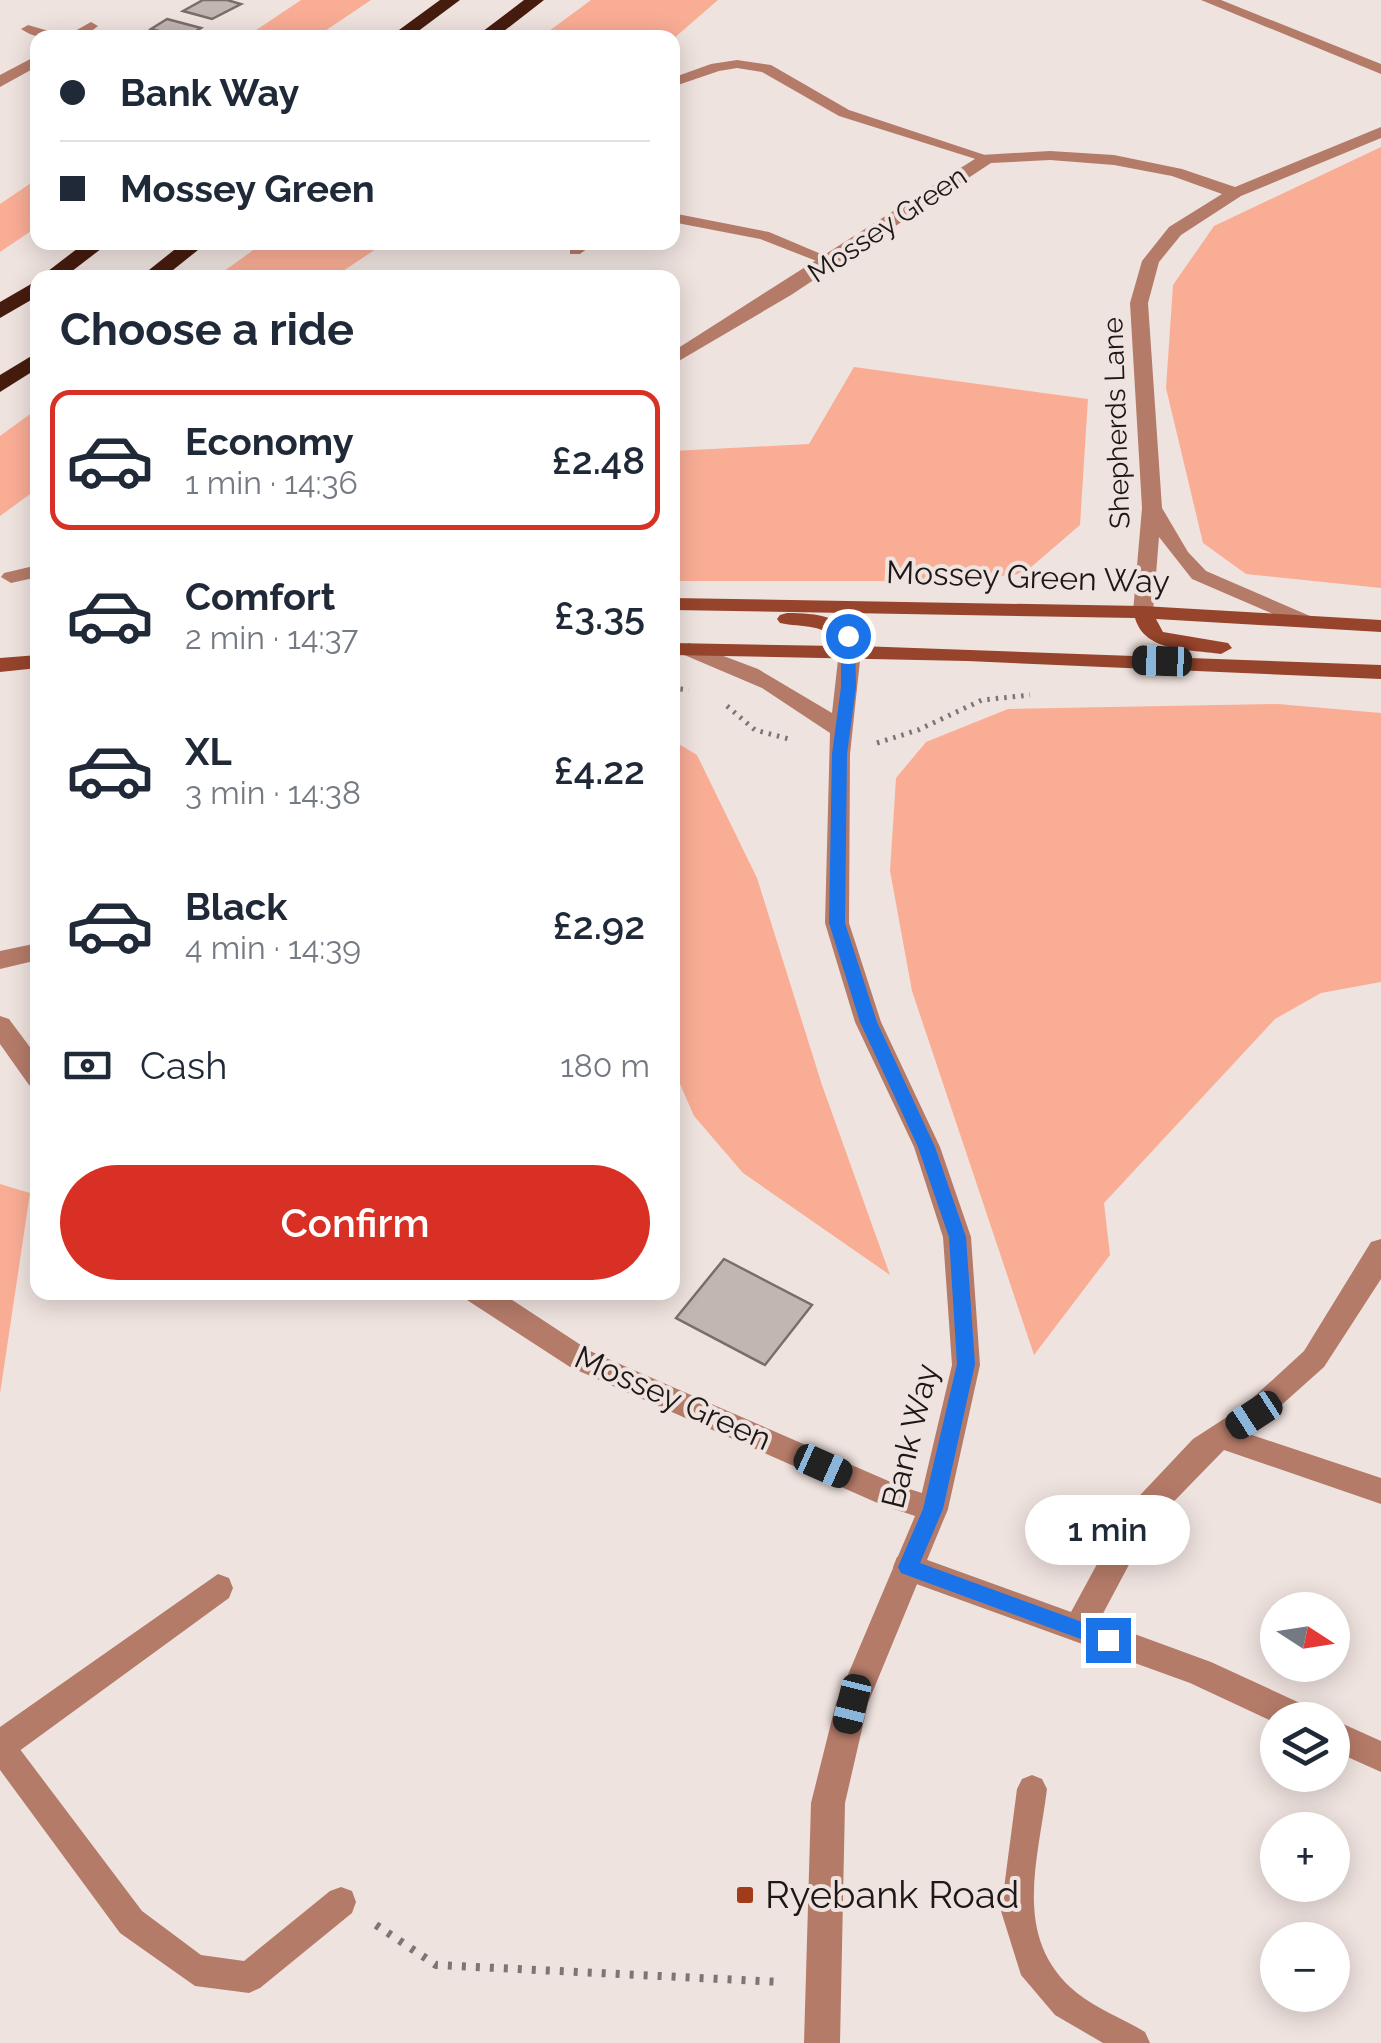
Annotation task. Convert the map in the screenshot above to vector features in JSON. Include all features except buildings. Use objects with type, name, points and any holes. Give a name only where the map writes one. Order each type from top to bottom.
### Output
[{"type":"highway","points":[[408,30],[451,0]]},
{"type":"highway","points":[[494,30],[535,0]]},
{"type":"highway","points":[[60,270],[89,250]]},
{"type":"highway","points":[[161,270],[187,250]]},
{"type":"highway","points":[[0,312],[30,291]]},
{"type":"highway","points":[[0,385],[30,364]]},
{"type":"main road","name":"Mossey Green Way","points":[[680,604],[1143,612],[1381,626]]},
{"type":"main road","points":[[1143,612],[1149,631],[1179,643],[1381,656]]},
{"type":"main road","points":[[680,620],[806,619],[842,631],[848,636],[850,651]]},
{"type":"main road","points":[[681,649],[850,651],[1381,672]]},
{"type":"main road","points":[[0,664],[30,662]]},
{"type":"street","points":[[1208,0],[1381,69]]},
{"type":"street","points":[[85,30],[91,26]]},
{"type":"street","points":[[0,82],[30,64]]},
{"type":"street","name":"Shepherds Lane","points":[[1143,612],[1152,508],[1139,303],[1151,261],[1174,231],[1235,193],[1381,132]]},
{"type":"street","name":"Mossey Green","points":[[680,355],[832,262],[988,158],[1053,156],[1169,170],[1197,176],[1235,193]]},
{"type":"street","points":[[1152,508],[1180,555],[1199,574],[1303,620]]},
{"type":"street","points":[[11,576],[30,572]]},
{"type":"street","points":[[681,649],[745,669],[800,698],[841,736]]},
{"type":"street","name":"Bank Way","points":[[822,2043],[828,1803],[852,1704],[933,1509],[966,1364],[958,1237],[927,1147],[868,1022],[837,923],[841,736],[850,651]]},
{"type":"street","points":[[0,960],[30,953]]},
{"type":"street","points":[[0,1026],[30,1067]]},
{"type":"street","points":[[1078,1630],[1138,1518],[1203,1448],[1254,1415],[1314,1359],[1368,1277],[1381,1250]]},
{"type":"street","name":"Mossey Green","points":[[490,1300],[580,1359],[893,1496],[933,1509]]},
{"type":"street","points":[[1221,1436],[1381,1490]]},
{"type":"street","points":[[908,1567],[1200,1672],[1264,1702]]},
{"type":"street","points":[[0,1746],[218,1588]]},
{"type":"street","points":[[1350,1742],[1381,1757]]},
{"type":"lane","points":[[680,80],[737,64],[766,68],[844,114],[988,158]]},
{"type":"lane","points":[[680,219],[764,236],[832,262]]},
{"type":"lane","points":[[0,1746],[132,1922],[196,1970],[248,1977],[342,1902]]},
{"type":"lane","points":[[1032,1789],[1016,1910],[1032,1964],[1066,2004],[1134,2043]]},
{"type":"path","points":[[680,690],[704,695]]},
{"type":"path","points":[[720,700],[755,730],[778,739],[841,736],[877,743],[918,730],[982,700],[1036,694]]},
{"type":"path","points":[[342,1902],[436,1964],[823,1984]]},
{"type":"shaded area","points":[[301,0],[371,0],[326,30],[256,30]]},
{"type":"shaded area","points":[[591,0],[718,0],[680,33],[550,30]]},
{"type":"shaded area","points":[[1381,147],[1381,588],[1246,574],[1203,543],[1166,388],[1173,285],[1214,226]]},
{"type":"shaded area","points":[[30,184],[30,232],[0,252],[0,204]]},
{"type":"shaded area","points":[[253,250],[374,250],[344,270],[226,270]]},
{"type":"shaded area","points":[[854,367],[1088,399],[1080,525],[1023,574],[934,581],[680,581],[680,451],[809,444]]},
{"type":"shaded area","points":[[30,414],[30,494],[0,516],[0,436]]},
{"type":"shaded area","points":[[1278,704],[1381,713],[1381,982],[1321,993],[1275,1019],[1104,1203],[1110,1255],[1034,1355],[912,991],[890,871],[896,778],[926,742],[1008,709]]},
{"type":"shaded area","points":[[680,745],[697,755],[757,878],[822,1085],[890,1275],[743,1173],[694,1116],[680,1084]]},
{"type":"shaded area","points":[[0,1184],[30,1193],[0,1394]]},
{"type":"place","name":"Ryebank Road","points":[[745,1895]]},
{"type":"route","points":[[848,636],[848,687],[840,742],[837,923],[868,1022],[927,1147],[958,1237],[966,1364],[933,1509],[908,1567],[1108,1640]]}]
